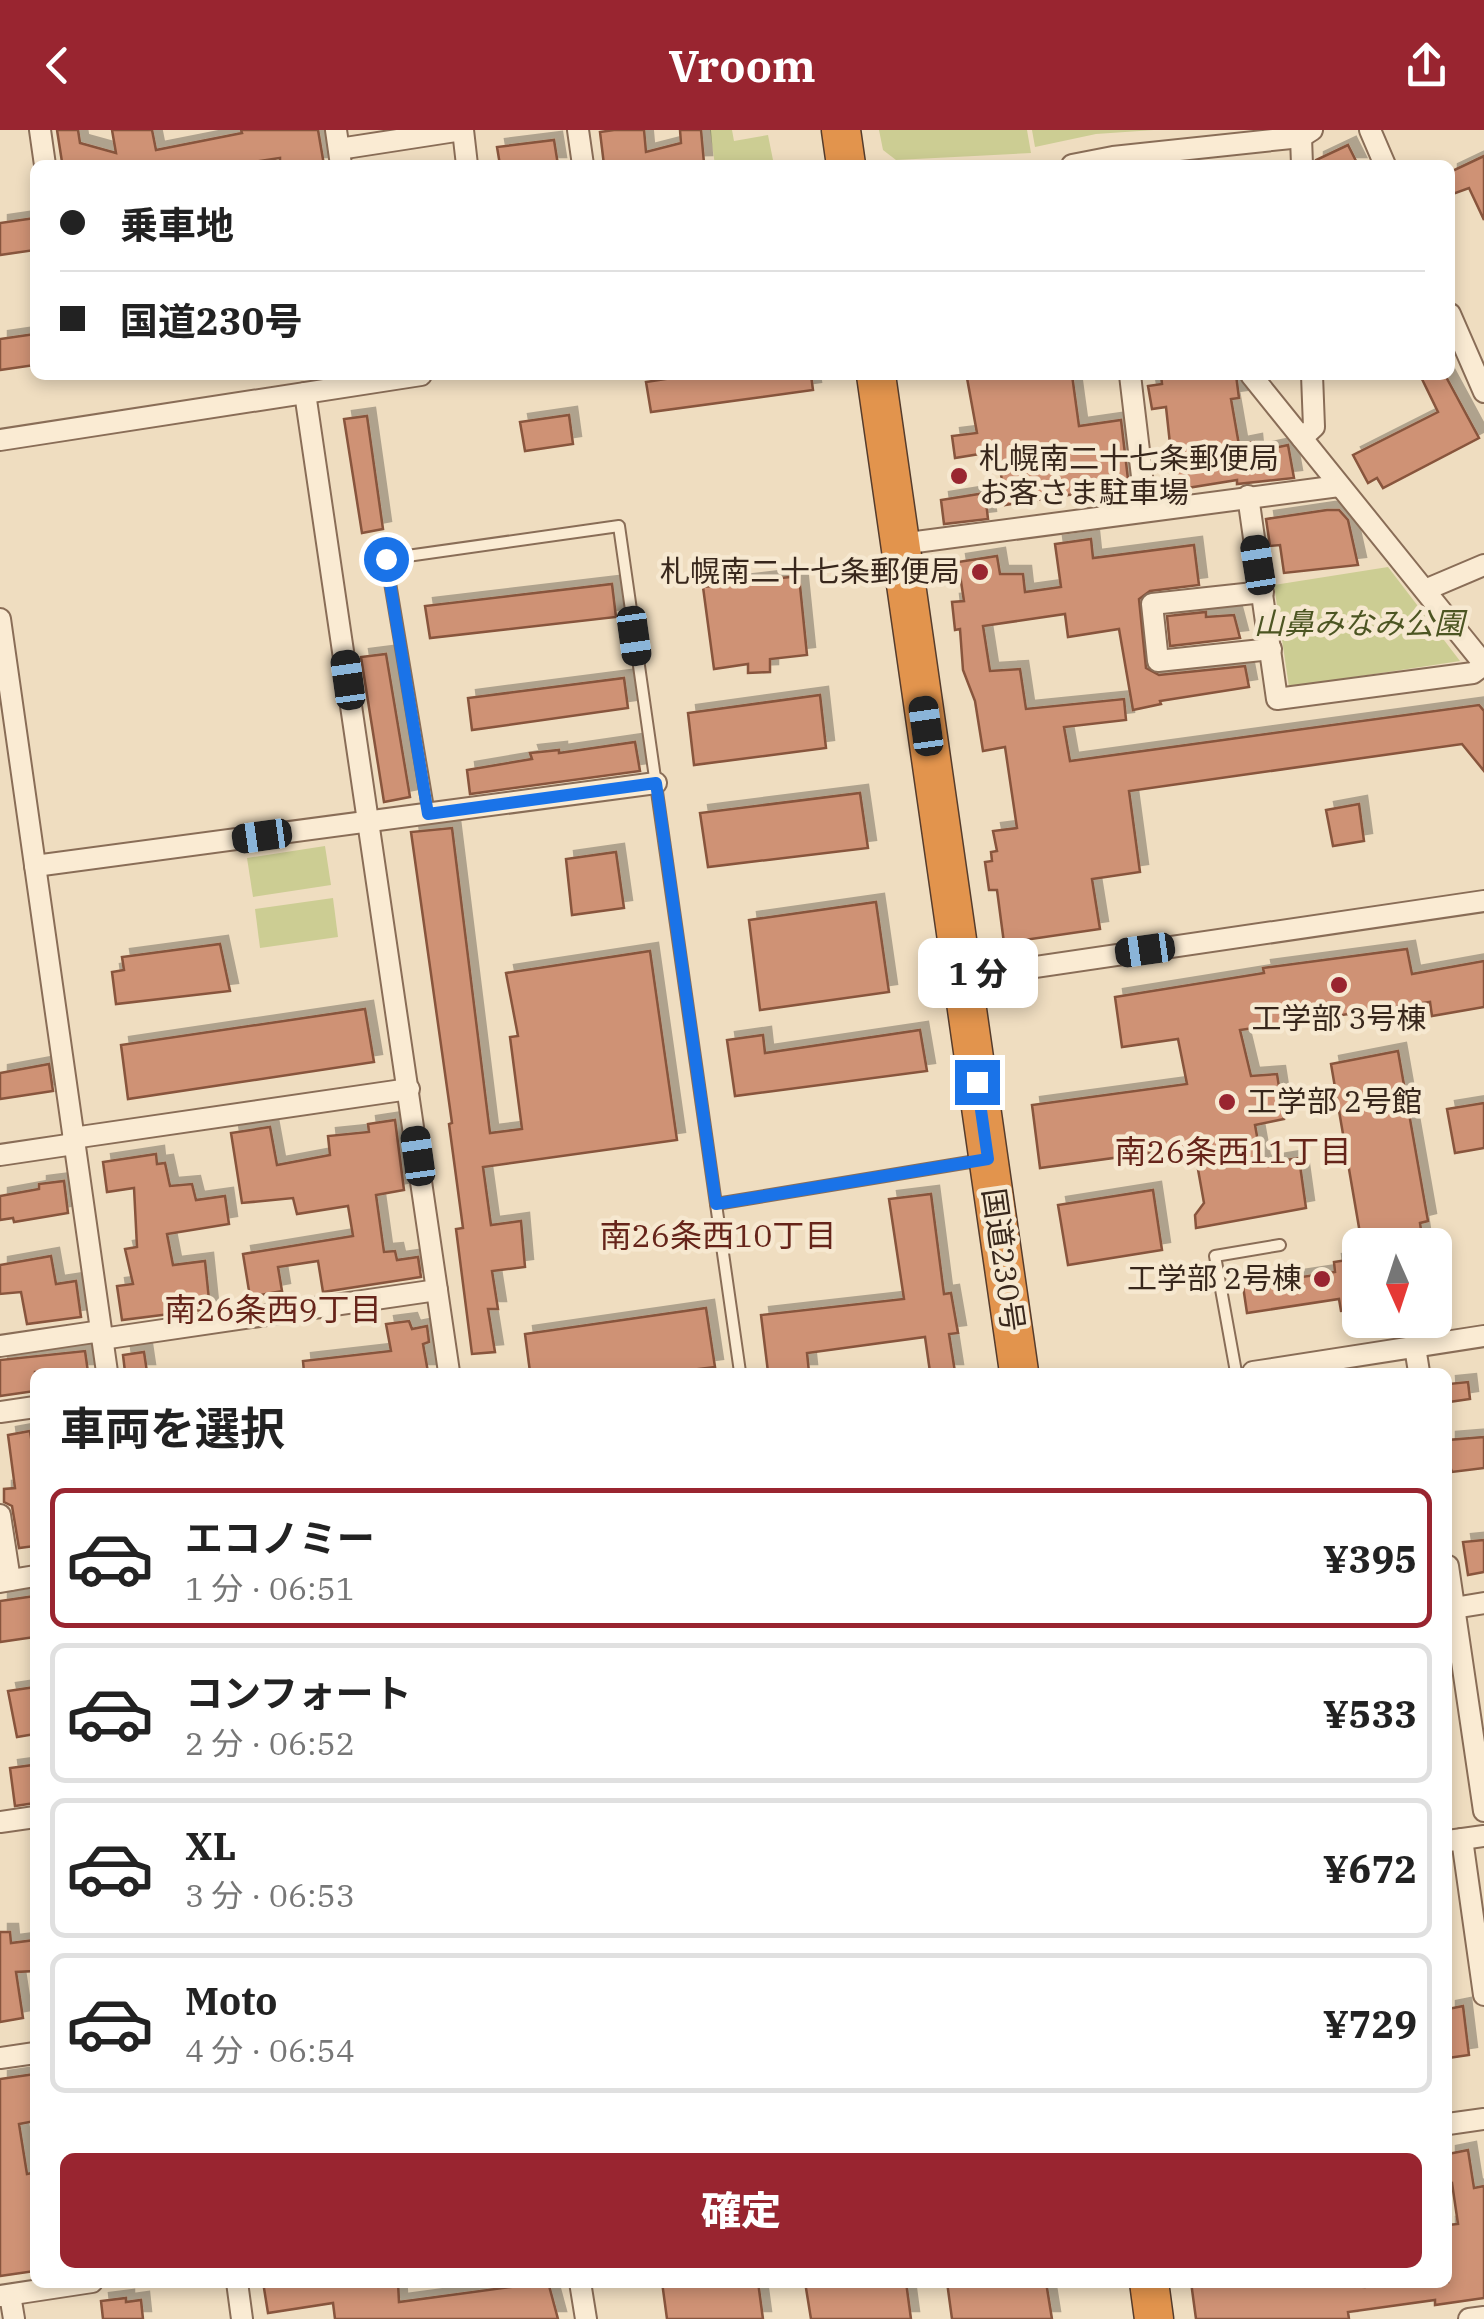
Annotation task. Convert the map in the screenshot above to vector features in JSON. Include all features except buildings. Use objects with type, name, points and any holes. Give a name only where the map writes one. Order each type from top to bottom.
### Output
[{"type":"highway","points":[[841,130],[845,160]]},
{"type":"highway","name":"国道230号","points":[[877,380],[1018,1368]]},
{"type":"highway","points":[[1149,2288],[1154,2319]]},
{"type":"street","points":[[40,130],[45,160]]},
{"type":"street","points":[[338,148],[462,130],[467,160]]},
{"type":"street","points":[[578,130],[582,160]]},
{"type":"street","points":[[1370,130],[1383,160]]},
{"type":"street","points":[[1109,160],[1306,134],[1303,160]]},
{"type":"street","points":[[1455,325],[1484,392]]},
{"type":"street","points":[[0,440],[306,394],[368,380]]},
{"type":"street","points":[[1131,380],[1146,510]]},
{"type":"street","points":[[1248,496],[1278,699],[1473,673],[1484,665],[1255,380]]},
{"type":"street","points":[[1302,438],[1314,427],[1312,380]]},
{"type":"street","points":[[306,394],[448,1368]]},
{"type":"street","points":[[900,544],[1339,486]]},
{"type":"street","points":[[1425,590],[1484,565]]},
{"type":"street","points":[[1263,592],[1152,604],[1158,661],[1271,648]]},
{"type":"street","points":[[0,618],[105,1368]]},
{"type":"street","points":[[35,866],[656,783]]},
{"type":"street","points":[[962,982],[995,973],[1484,900]]},
{"type":"street","points":[[0,1154],[408,1089]]},
{"type":"street","points":[[0,1346],[437,1290]]},
{"type":"street","points":[[1279,1368],[1484,1336]]},
{"type":"street","points":[[1415,1347],[1418,1368]]},
{"type":"street","points":[[0,1412],[30,1407]]},
{"type":"street","points":[[0,1515],[5,1581],[30,1577]]},
{"type":"street","points":[[1452,1594],[1484,1811]]},
{"type":"street","points":[[1454,1608],[1484,1603]]},
{"type":"street","points":[[0,1822],[30,1818]]},
{"type":"street","points":[[1465,1839],[1484,1995]]},
{"type":"street","points":[[0,2058],[30,2054]]},
{"type":"street","points":[[1452,2123],[1484,2118]]},
{"type":"street","points":[[14,2319],[5,2296],[55,2288]]},
{"type":"street","points":[[237,2288],[242,2319]]},
{"type":"street","points":[[581,2288],[586,2319]]},
{"type":"street","points":[[1468,2319],[1484,2317]]},
{"type":"lane","points":[[428,814],[386,559],[619,526],[739,1368]]},
{"type":"lane","points":[[716,1204],[988,1159]]},
{"type":"lane","points":[[1235,1368],[1215,1256],[1280,1245]]},
{"type":"green space","points":[[710,130],[732,130],[734,141],[768,135],[773,160],[714,160]]},
{"type":"green space","points":[[879,130],[1027,130],[1031,153],[896,160],[883,150]]},
{"type":"green space","points":[[1032,130],[1154,130],[1096,134],[1035,147]]},
{"type":"green space","name":"山鼻みなみ公園","points":[[1388,567],[1460,661],[1289,687],[1274,585]]},
{"type":"green space","points":[[325,846],[331,885],[253,897],[247,858]]},
{"type":"green space","points":[[333,898],[338,937],[260,948],[255,909]]},
{"type":"place","name":"札幌南二十七条郵便局 お客さま駐車場","points":[[959,476]]},
{"type":"place","name":"札幌南二十七条郵便局","points":[[980,572]]},
{"type":"place","name":"工学部 3号棟","points":[[1339,985]]},
{"type":"place","name":"工学部 2号館","points":[[1227,1102]]},
{"type":"place","name":"工学部 2号棟","points":[[1322,1279]]},
{"type":"district","name":"南26条西11丁目","points":[[1233,1152]]},
{"type":"district","name":"南26条西10丁目","points":[[718,1236]]},
{"type":"district","name":"南26条西9丁目","points":[[273,1310]]},
{"type":"route","points":[[386,559],[428,814],[656,783],[716,1204],[988,1159],[977,1082]]}]
